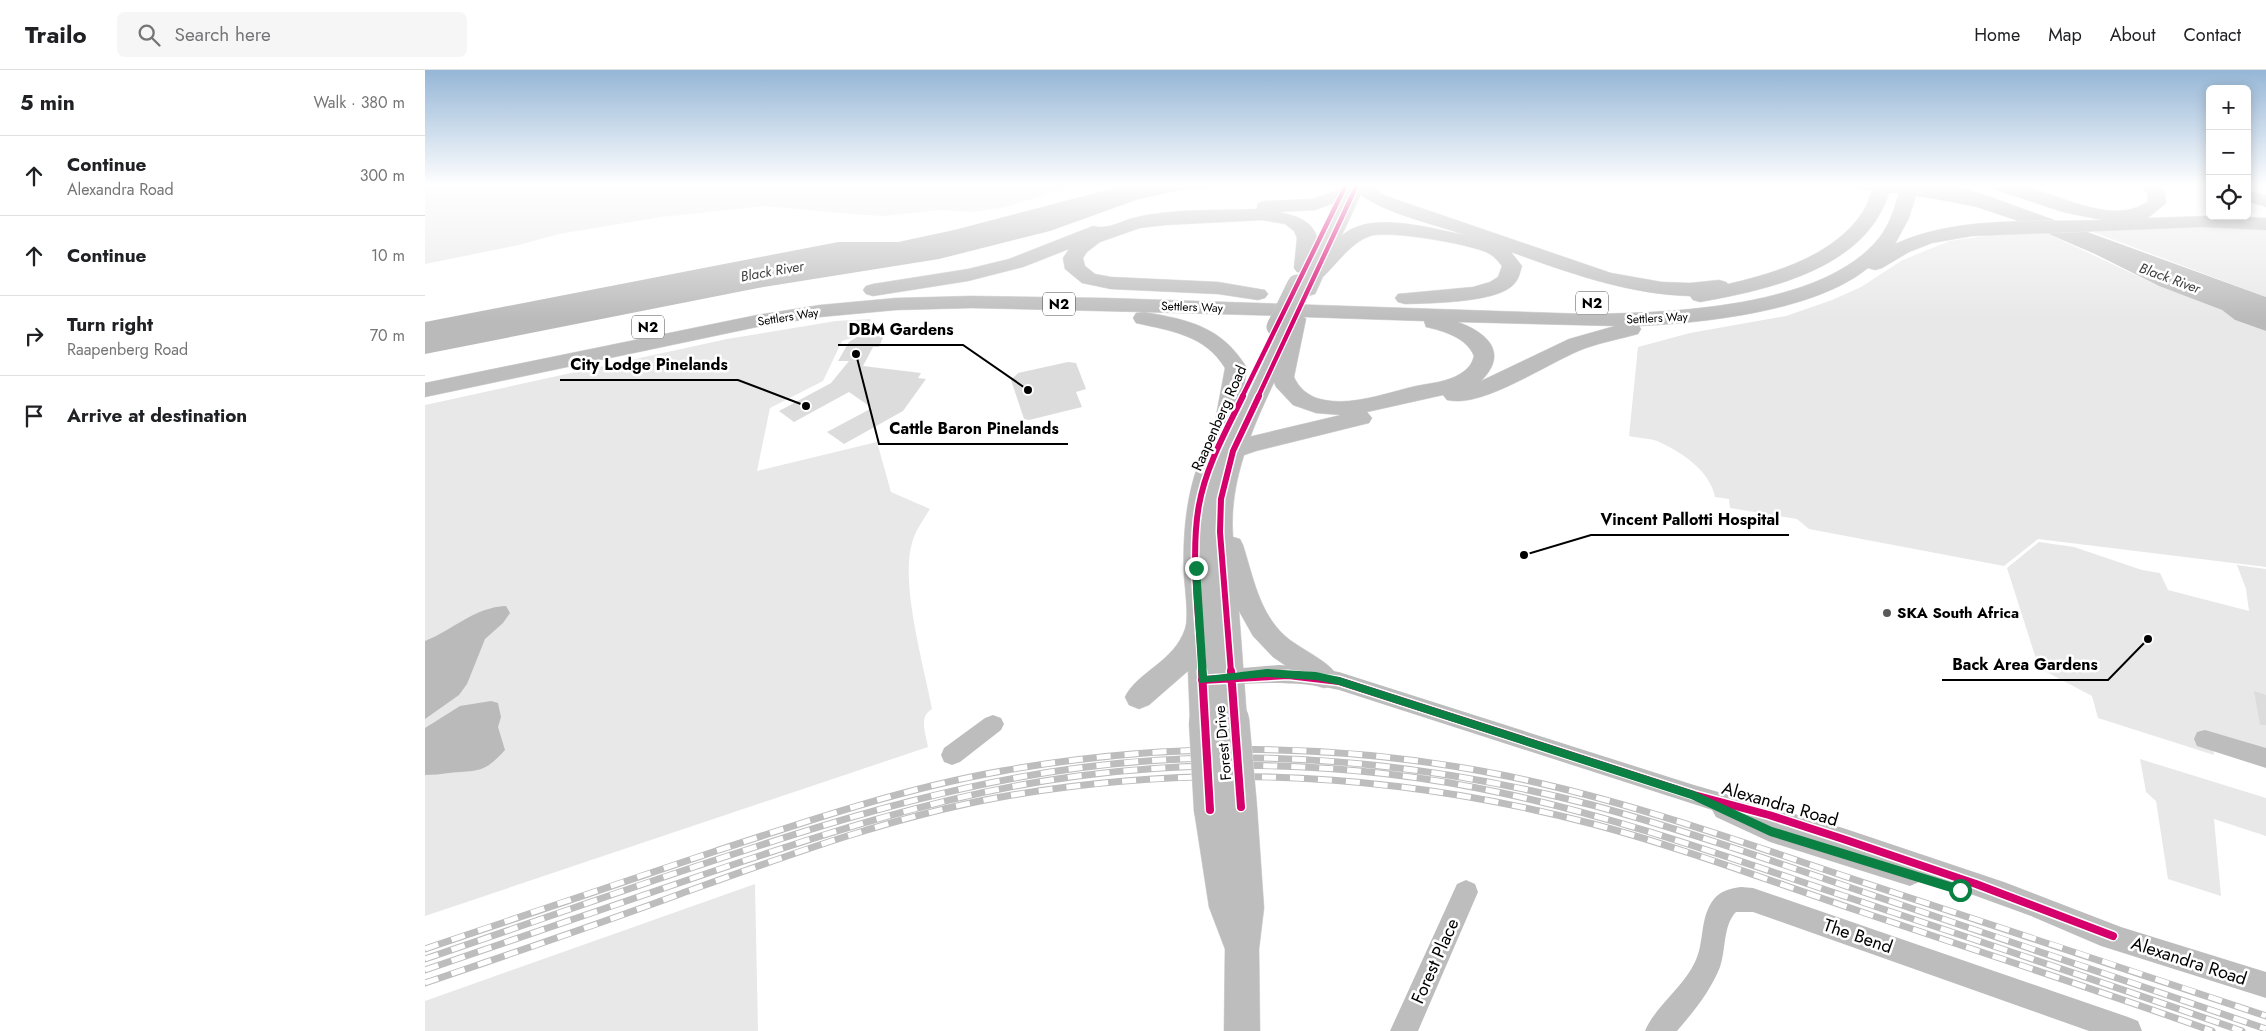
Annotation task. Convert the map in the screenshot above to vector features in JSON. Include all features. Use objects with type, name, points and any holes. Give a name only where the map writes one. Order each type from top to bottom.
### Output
[{"type":"highway","points":[[873,290],[968,275],[1016,263],[1098,230]]},
{"type":"highway","points":[[1117,230],[1093,238],[1079,248],[1073,258],[1075,269],[1089,278],[1111,283],[1218,288],[1251,301],[1309,316],[1436,322],[1460,329],[1479,341],[1484,355],[1483,365],[1474,376],[1457,384],[1373,404],[1343,408],[1313,405],[1290,391],[1283,377],[1288,326]]},
{"type":"highway","points":[[1303,230],[1307,238],[1308,276]]},
{"type":"highway","points":[[1308,276],[1352,237],[1380,230]]},
{"type":"highway","points":[[1403,230],[1475,242],[1505,255],[1512,266],[1507,279],[1497,287],[1470,294],[1405,298]]},
{"type":"highway","points":[[1471,230],[1592,273],[1642,285],[1664,288],[1708,288],[1777,277]]},
{"type":"highway","name":"Settlers Way","points":[[425,390],[722,328],[791,316],[887,305],[972,302],[1251,301],[1405,298],[1592,303],[1643,302],[1710,294],[1777,277],[1819,260],[1846,242],[1859,230]]},
{"type":"highway","name":"Settlers Way","points":[[425,372],[755,306],[873,290],[969,286],[1586,320],[1644,319],[1701,315],[1785,299],[1845,276],[1882,247],[1894,230]]},
{"type":"highway","points":[[1845,276],[1870,268],[1887,255],[1932,237],[1957,232],[1991,230]]},
{"type":"highway","points":[[972,302],[1025,309],[1124,315],[1171,323],[1206,336],[1223,350],[1236,368],[1229,441],[1249,445],[1482,389],[1577,344],[1645,325],[1698,319],[1701,315]]},
{"type":"main road","name":"Raapenberg Road","points":[[1203,680],[1195,561],[1200,498],[1207,473],[1229,441],[1288,326],[1308,276],[1331,230]]},
{"type":"main road","name":"Raapenberg Road","points":[[1229,441],[1221,509],[1221,538],[1231,677]]},
{"type":"main road","points":[[1221,509],[1253,614],[1261,629],[1278,646],[1323,677]]},
{"type":"main road","points":[[1139,697],[1171,672],[1184,659],[1199,629]]},
{"type":"main road","name":"Forest Drive","points":[[1231,677],[1219,721],[1210,810],[1226,907],[1242,949]]},
{"type":"main road","name":"Forest Drive","points":[[1203,680],[1219,721],[1241,807],[1247,908],[1242,949],[1242,1031]]},
{"type":"street","name":"Alexandra Road","points":[[1203,680],[1267,673],[1323,677],[1694,795],[1770,831],[2266,985]]},
{"type":"street","points":[[952,755],[993,724]]},
{"type":"street","points":[[2205,739],[2266,758]]},
{"type":"street","name":"Forest Place","points":[[1404,1031],[1466,892]]},
{"type":"street","name":"The Bend","points":[[1659,1031],[1686,999],[1704,973],[1710,958],[1718,916],[1725,904],[1738,898],[1753,900],[2128,1031]]},
{"type":"shaded area","points":[[425,230],[584,230],[559,234],[519,245],[425,264]]},
{"type":"shaded area","points":[[2102,230],[2266,230],[2266,297],[2093,232]]},
{"type":"shaded area","points":[[2012,232],[2046,233],[2159,286],[2222,310],[2235,320],[2266,331],[2266,567],[2038,539],[2004,566],[1809,529],[1797,519],[1730,508],[1729,499],[1715,497],[1712,487],[1701,470],[1684,456],[1657,441],[1629,436],[1638,347],[1690,333],[1786,316],[1832,300],[1861,287],[1901,261],[1950,241]]},
{"type":"shaded area","points":[[871,319],[863,334],[842,341],[823,381],[770,408],[757,471],[877,442],[891,492],[930,509],[913,539],[909,560],[909,580],[914,625],[932,709],[925,716],[924,721],[928,747],[425,916],[425,405],[727,339],[836,321]]},
{"type":"shaded area","points":[[2039,542],[2074,547],[2142,570],[2160,573],[2168,590],[2249,611],[2246,589],[2237,565],[2266,569],[2266,750],[2211,735],[2214,755],[2098,718],[2092,696],[2039,668],[2007,568]]},
{"type":"shaded area","points":[[2140,759],[2266,798],[2266,836],[2214,819],[2221,896],[2168,879],[2156,801],[2146,792]]},
{"type":"shaded area","points":[[755,884],[758,1031],[425,1031],[425,1001]]},
{"type":"water","name":"Black River","points":[[954,230],[1053,230],[939,259],[758,288],[425,354],[425,322],[838,242],[898,242]]},
{"type":"water","name":"Black River","points":[[2039,230],[2082,230],[2266,297],[2266,331],[2235,320],[2222,310],[2159,286],[2095,254]]},
{"type":"water","points":[[506,606],[510,613],[503,623],[485,639],[467,684],[459,695],[425,719],[425,641],[484,610]]},
{"type":"water","points":[[491,701],[498,703],[501,717],[498,727],[505,750],[498,758],[480,769],[467,772],[425,775],[425,728],[460,706]]},
{"type":"building","points":[[884,335],[879,347],[873,347],[863,366],[921,373],[918,378],[926,379],[903,411],[844,444],[827,432],[872,408],[849,392],[794,422],[779,411],[831,383],[849,361],[838,361],[849,342],[857,337]]},
{"type":"building","points":[[1068,362],[1076,363],[1086,389],[1076,392],[1082,407],[1029,420],[1024,419],[1011,380],[1018,373]]},
{"type":"building","points":[[2254,691],[2266,695],[2266,725],[2260,725]]},
{"type":"railway","points":[[425,949],[751,839],[894,796],[966,778],[1065,761],[1128,754],[1191,750],[1318,752],[1382,757],[1444,765],[1507,776],[1598,798],[1732,839],[2266,1016]]},
{"type":"railway","points":[[425,959],[663,877],[784,838],[867,813],[951,791],[1035,774],[1143,761],[1207,758],[1272,758],[1401,768],[1529,790],[1592,805],[1734,848],[2266,1029]]},
{"type":"railway","points":[[425,970],[824,835],[925,806],[975,794],[1026,784],[1131,770],[1184,767],[1291,766],[1397,775],[1450,783],[1590,814],[1719,854],[2242,1031]]},
{"type":"railway","points":[[425,983],[799,852],[879,826],[960,805],[1075,786],[1150,779],[1224,777],[1299,778],[1447,793],[1520,807],[1627,833],[2212,1031]]},
{"type":"cycle path","points":[[1210,810],[1196,561],[1198,506],[1207,473],[1221,440],[1324,230]]},
{"type":"cycle path","points":[[1241,807],[1220,532],[1221,499],[1233,451],[1336,230]]},
{"type":"cycle path","points":[[1202,680],[1254,675],[1288,675],[1339,681],[1694,795],[1769,815],[1921,864],[2113,936]]},
{"type":"place","name":"Cattle Baron Pinelands","points":[[856,354]]},
{"type":"place","name":"DBM Gardens","points":[[1028,390]]},
{"type":"place","name":"City Lodge Pinelands","points":[[806,406]]},
{"type":"place","name":"Vincent Pallotti Hospital","points":[[1524,555]]},
{"type":"place","name":"SKA South Africa","points":[[1887,613]]},
{"type":"place","name":"Back Area Gardens","points":[[2148,639]]},
{"type":"route","points":[[1196,568],[1203,680],[1267,673],[1316,676],[1339,681],[1694,795],[1770,831],[1960,890]]}]
